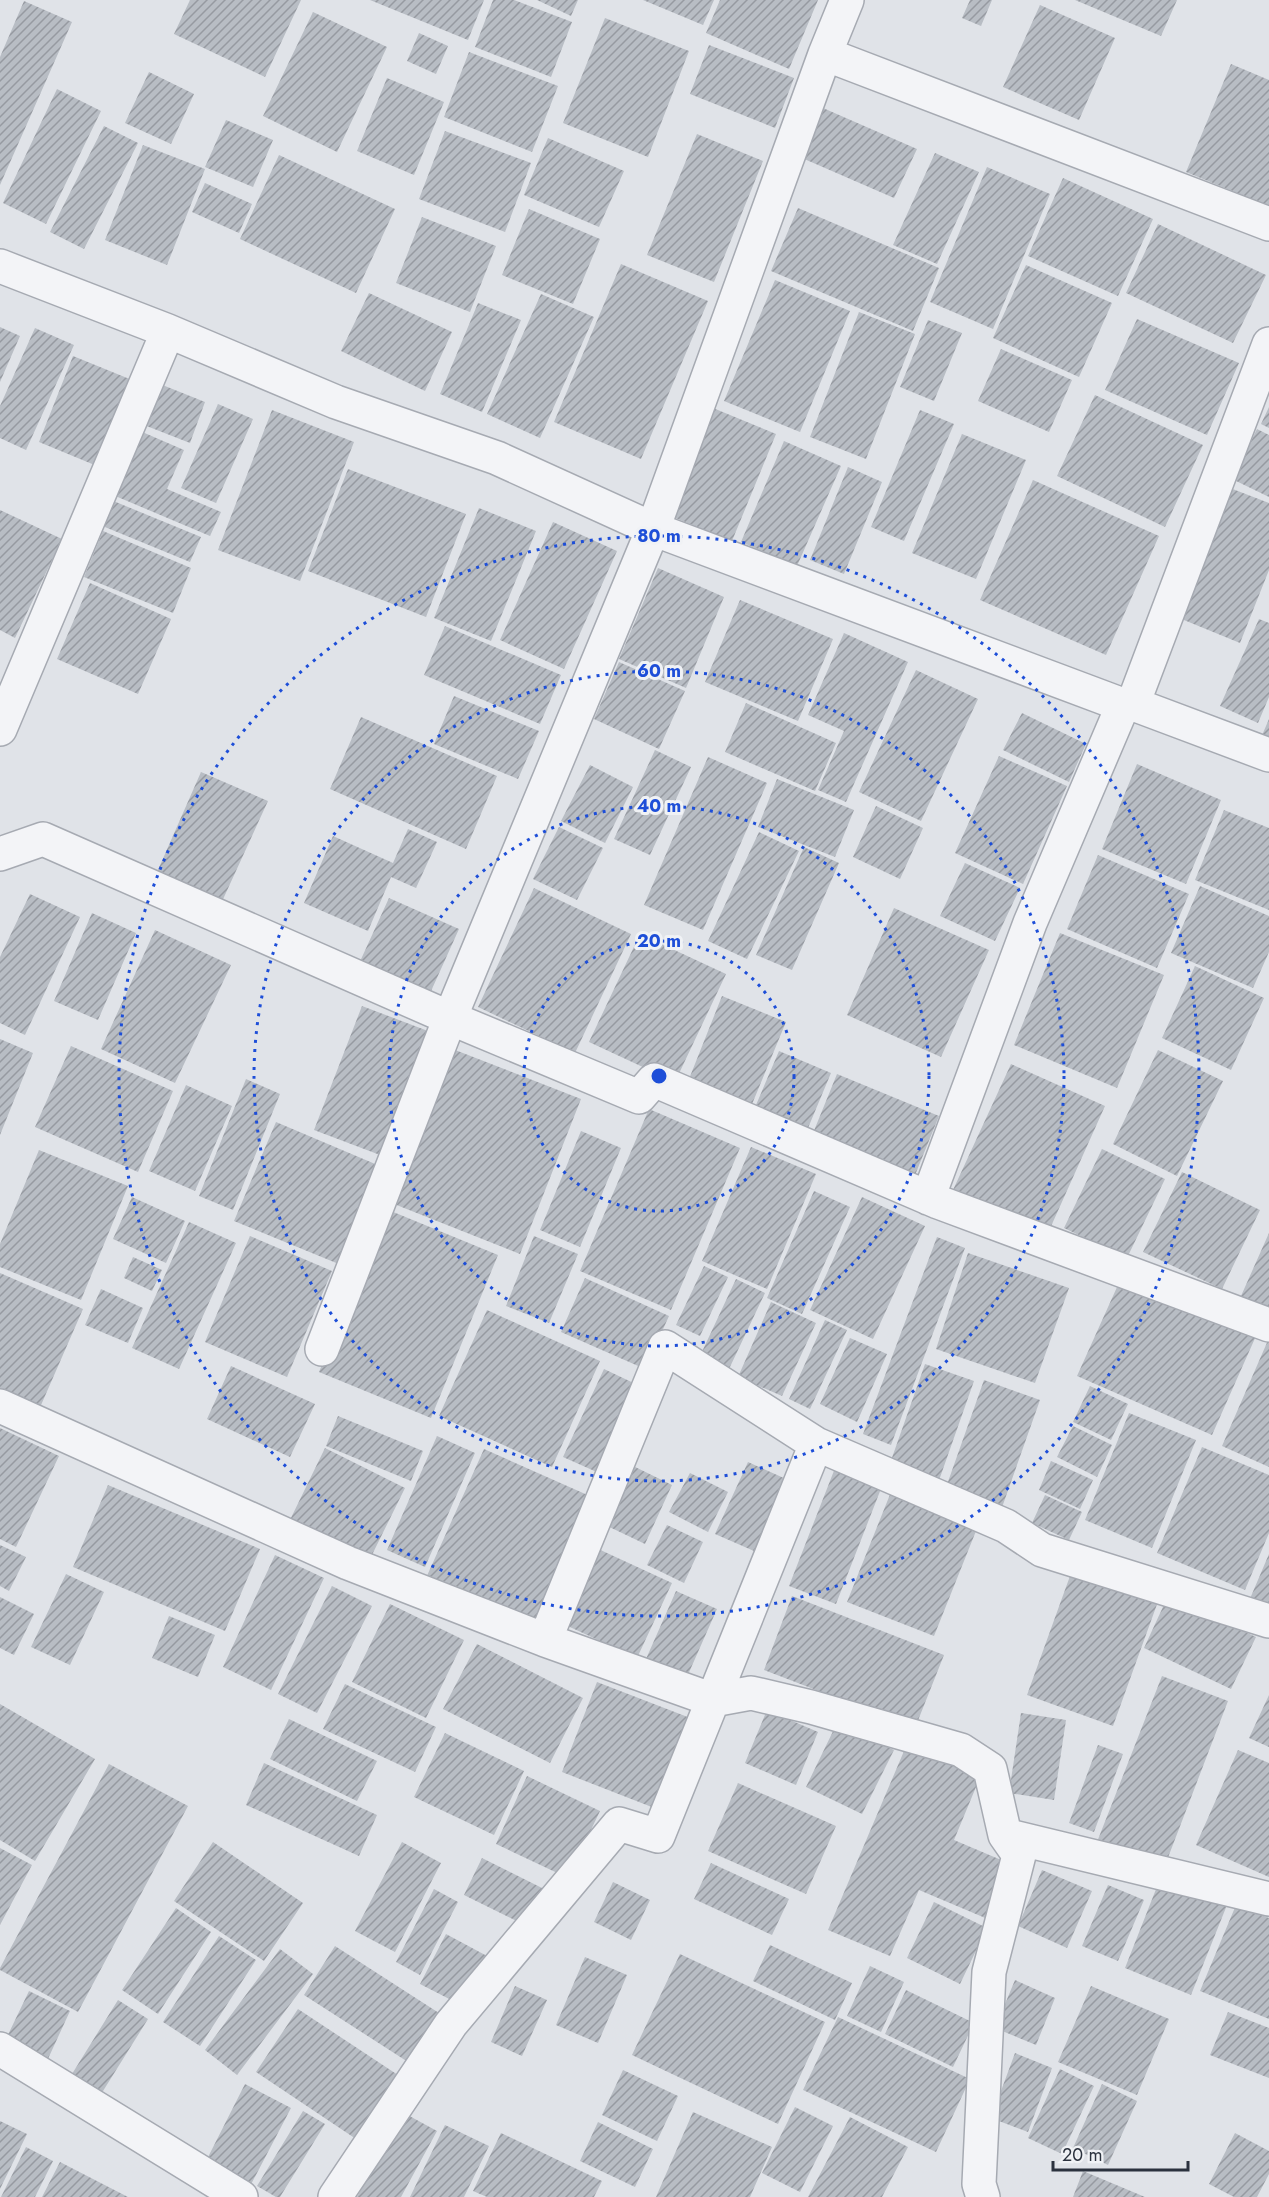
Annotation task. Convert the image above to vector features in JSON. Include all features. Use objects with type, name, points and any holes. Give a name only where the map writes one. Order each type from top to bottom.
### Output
[{"type":"street","points":[[322,1349],[450,1018],[653,529],[825,54],[847,0]]},
{"type":"street","points":[[825,54],[1269,224]]},
{"type":"street","points":[[0,266],[168,331],[336,402],[497,458],[653,529],[1269,755]]},
{"type":"street","points":[[0,729],[168,331]]},
{"type":"street","points":[[928,1198],[1030,923],[1128,704],[1269,344]]},
{"type":"street","points":[[0,854],[43,839],[450,1018],[639,1097],[654,1080],[928,1198],[1269,1325]]},
{"type":"street","points":[[545,1640],[665,1347],[816,1444],[1006,1526],[1042,1550],[1269,1622]]},
{"type":"street","points":[[0,1406],[348,1563],[545,1640],[713,1700],[751,1693],[811,1707],[961,1750],[990,1770],[1005,1835],[1019,1855],[989,1972],[979,2184],[984,2197]]},
{"type":"street","points":[[335,2197],[452,2024],[619,1824],[658,1836],[816,1444]]},
{"type":"street","points":[[1005,1835],[1269,1899]]},
{"type":"street","points":[[0,2049],[241,2197]]},
{"type":"building","points":[[190,0],[301,0],[265,77],[174,34]]},
{"type":"building","points":[[370,0],[484,0],[468,40]]},
{"type":"building","points":[[493,0],[514,0],[572,22],[551,77],[475,47]]},
{"type":"building","points":[[537,0],[578,0],[571,16]]},
{"type":"building","points":[[643,0],[714,0],[703,25]]},
{"type":"building","points":[[720,0],[818,0],[789,69],[706,33]]},
{"type":"building","points":[[970,0],[992,0],[981,26],[962,18]]},
{"type":"building","points":[[1075,0],[1177,0],[1161,36]]},
{"type":"building","points":[[24,1],[72,22],[0,185],[0,57]]},
{"type":"building","points":[[1040,5],[1115,38],[1079,120],[1003,87]]},
{"type":"building","points":[[313,12],[387,47],[337,152],[263,116]]},
{"type":"building","points":[[605,18],[689,51],[648,157],[563,123]]},
{"type":"building","points":[[419,33],[448,46],[436,74],[407,61]]},
{"type":"building","points":[[709,45],[794,78],[775,128],[690,94]]},
{"type":"building","points":[[469,52],[558,86],[532,152],[444,117]]},
{"type":"building","points":[[1231,64],[1269,80],[1269,206],[1186,172]]},
{"type":"building","points":[[149,72],[194,94],[171,144],[125,123]]},
{"type":"building","points":[[387,78],[444,102],[414,175],[357,151]]},
{"type":"building","points":[[57,89],[101,111],[46,224],[3,203]]},
{"type":"building","points":[[823,108],[917,149],[894,198],[802,158]]},
{"type":"building","points":[[226,120],[273,140],[253,187],[205,167]]},
{"type":"building","points":[[104,126],[138,143],[84,249],[50,232]]},
{"type":"building","points":[[445,131],[531,163],[505,232],[419,199]]},
{"type":"building","points":[[697,134],[763,161],[714,282],[647,255]]},
{"type":"building","points":[[548,138],[624,171],[599,227],[524,195]]},
{"type":"building","points":[[143,145],[205,169],[167,265],[105,240]]},
{"type":"building","points":[[935,153],[979,172],[937,264],[893,245]]},
{"type":"building","points":[[279,155],[395,209],[356,293],[240,239]]},
{"type":"building","points":[[987,167],[1050,194],[993,329],[930,302]]},
{"type":"building","points":[[1063,178],[1153,219],[1118,296],[1028,256]]},
{"type":"building","points":[[205,183],[252,204],[239,233],[192,212]]},
{"type":"building","points":[[798,208],[939,268],[913,331],[771,271]]},
{"type":"building","points":[[529,209],[600,239],[573,304],[502,275]]},
{"type":"building","points":[[422,217],[496,246],[470,312],[396,283]]},
{"type":"building","points":[[1158,224],[1266,275],[1233,343],[1126,293]]},
{"type":"building","points":[[621,264],[708,301],[641,459],[554,422]]},
{"type":"building","points":[[1026,265],[1112,303],[1079,377],[993,338]]},
{"type":"building","points":[[775,280],[850,311],[800,432],[724,401]]},
{"type":"building","points":[[369,293],[452,332],[425,391],[341,351]]},
{"type":"building","points":[[541,294],[594,317],[540,438],[487,414]]},
{"type":"building","points":[[478,303],[521,320],[482,412],[440,394]]},
{"type":"building","points":[[859,312],[915,334],[866,459],[810,437]]},
{"type":"building","points":[[1137,319],[1239,363],[1207,435],[1105,390]]},
{"type":"building","points":[[928,320],[962,333],[934,401],[900,387]]},
{"type":"building","points":[[0,327],[20,336],[0,382]]},
{"type":"building","points":[[35,328],[74,345],[26,450],[0,438],[0,406]]},
{"type":"building","points":[[1001,349],[1072,380],[1049,432],[978,401]]},
{"type":"building","points":[[73,356],[132,380],[97,466],[39,442]]},
{"type":"building","points":[[160,384],[205,402],[190,443],[144,425]]},
{"type":"building","points":[[1095,395],[1203,445],[1165,527],[1057,476]]},
{"type":"building","points":[[218,404],[253,419],[216,503],[181,488]]},
{"type":"building","points":[[1269,407],[1269,428],[1261,424]]},
{"type":"building","points":[[713,408],[776,434],[732,541],[668,515]]},
{"type":"building","points":[[272,410],[354,442],[300,581],[218,550]]},
{"type":"building","points":[[920,410],[954,424],[904,541],[871,527]]},
{"type":"building","points":[[1257,429],[1269,435],[1269,497],[1232,479]]},
{"type":"building","points":[[140,431],[184,450],[167,489],[221,512],[210,536],[113,495]]},
{"type":"building","points":[[962,434],[1026,460],[976,579],[912,553]]},
{"type":"building","points":[[784,441],[841,466],[797,566],[741,542]]},
{"type":"building","points":[[848,467],[882,482],[844,574],[810,560]]},
{"type":"building","points":[[348,469],[466,514],[426,617],[308,571]]},
{"type":"building","points":[[1033,480],[1159,536],[1106,655],[980,600]]},
{"type":"building","points":[[1230,488],[1269,503],[1269,570],[1240,643],[1179,618]]},
{"type":"building","points":[[111,500],[201,537],[190,562],[100,525]]},
{"type":"building","points":[[479,508],[536,531],[491,641],[434,618]]},
{"type":"building","points":[[0,510],[62,539],[15,638],[0,630]]},
{"type":"building","points":[[553,522],[617,551],[564,669],[500,640]]},
{"type":"building","points":[[103,531],[191,568],[173,613],[84,577]]},
{"type":"building","points":[[658,568],[724,597],[686,688],[619,659]]},
{"type":"building","points":[[90,583],[171,619],[138,694],[57,659]]},
{"type":"building","points":[[740,600],[833,639],[798,721],[705,682]]},
{"type":"building","points":[[1259,619],[1269,623],[1269,697],[1258,723],[1220,706]]},
{"type":"building","points":[[445,626],[561,675],[540,724],[424,675]]},
{"type":"building","points":[[844,633],[908,662],[846,802],[818,790],[844,731],[808,715]]},
{"type":"building","points":[[619,662],[685,691],[659,749],[594,719]]},
{"type":"building","points":[[916,670],[978,699],[921,821],[859,792]]},
{"type":"building","points":[[454,696],[539,731],[518,779],[434,744]]},
{"type":"building","points":[[746,703],[836,743],[815,791],[725,752]]},
{"type":"building","points":[[1022,713],[1086,744],[1069,782],[1003,750]]},
{"type":"building","points":[[361,717],[497,776],[466,849],[330,789]]},
{"type":"building","points":[[1269,719],[1269,744],[1260,740]]},
{"type":"building","points":[[655,750],[691,767],[650,855],[614,839]]},
{"type":"building","points":[[999,756],[1067,786],[1023,884],[955,853]]},
{"type":"building","points":[[708,757],[767,783],[703,930],[644,905]]},
{"type":"building","points":[[1137,764],[1221,800],[1186,884],[1102,849]]},
{"type":"building","points":[[590,765],[633,787],[605,843],[561,821]]},
{"type":"building","points":[[201,772],[268,801],[219,908],[154,879]]},
{"type":"building","points":[[777,779],[854,810],[835,857],[758,827]]},
{"type":"building","points":[[876,806],[923,828],[900,879],[853,857]]},
{"type":"building","points":[[1224,810],[1269,828],[1269,910],[1195,880]]},
{"type":"building","points":[[559,827],[603,848],[577,900],[533,879]]},
{"type":"building","points":[[408,829],[437,842],[416,888],[391,877],[368,931],[304,903],[333,836],[393,863]]},
{"type":"building","points":[[759,832],[799,851],[747,959],[708,941]]},
{"type":"building","points":[[804,847],[839,863],[792,970],[756,955]]},
{"type":"building","points":[[1098,855],[1189,894],[1157,968],[1067,929]]},
{"type":"building","points":[[965,863],[1020,888],[995,941],[940,916]]},
{"type":"building","points":[[1200,886],[1269,916],[1269,952],[1253,988],[1171,953]]},
{"type":"building","points":[[534,888],[631,934],[575,1053],[478,1007]]},
{"type":"building","points":[[30,894],[80,917],[25,1035],[0,1023],[0,957]]},
{"type":"building","points":[[389,898],[459,929],[427,1000],[357,968]]},
{"type":"building","points":[[894,908],[989,950],[941,1057],[847,1015]]},
{"type":"building","points":[[92,913],[136,933],[98,1020],[54,1001]]},
{"type":"building","points":[[155,930],[231,965],[175,1083],[101,1049]]},
{"type":"building","points":[[1060,933],[1164,975],[1117,1088],[1014,1045]]},
{"type":"building","points":[[640,934],[726,974],[675,1082],[589,1042]]},
{"type":"building","points":[[1195,966],[1264,998],[1231,1070],[1162,1038]]},
{"type":"building","points":[[722,996],[786,1022],[750,1109],[687,1084]]},
{"type":"building","points":[[362,1006],[428,1031],[380,1155],[314,1130]]},
{"type":"building","points":[[0,1039],[33,1053],[0,1135]]},
{"type":"building","points":[[71,1046],[173,1091],[138,1172],[35,1127]]},
{"type":"building","points":[[450,1048],[581,1099],[520,1254],[389,1202]]},
{"type":"building","points":[[1158,1050],[1223,1081],[1177,1176],[1113,1144]]},
{"type":"building","points":[[779,1051],[831,1073],[803,1140],[750,1119]]},
{"type":"building","points":[[1011,1064],[1105,1106],[1048,1233],[953,1190]]},
{"type":"building","points":[[837,1074],[939,1116],[911,1185],[809,1143]]},
{"type":"building","points":[[246,1079],[280,1094],[233,1210],[199,1196]]},
{"type":"building","points":[[186,1085],[232,1106],[195,1191],[149,1171]]},
{"type":"building","points":[[649,1109],[740,1148],[671,1310],[580,1271]]},
{"type":"building","points":[[276,1122],[387,1169],[346,1267],[234,1221]]},
{"type":"building","points":[[581,1131],[621,1148],[580,1247],[540,1230]]},
{"type":"building","points":[[751,1147],[816,1174],[767,1289],[702,1261]]},
{"type":"building","points":[[1102,1149],[1165,1179],[1127,1258],[1064,1228]]},
{"type":"building","points":[[39,1150],[128,1186],[81,1300],[0,1267],[0,1244]]},
{"type":"building","points":[[1182,1172],[1260,1210],[1222,1289],[1143,1252]]},
{"type":"building","points":[[814,1191],[850,1207],[802,1314],[767,1298]]},
{"type":"building","points":[[132,1197],[185,1221],[166,1263],[113,1239]]},
{"type":"building","points":[[862,1197],[925,1226],[873,1339],[810,1310]]},
{"type":"building","points":[[386,1209],[498,1255],[431,1418],[319,1372]]},
{"type":"building","points":[[189,1222],[236,1243],[179,1369],[132,1348]]},
{"type":"building","points":[[1269,1233],[1269,1319],[1237,1305]]},
{"type":"building","points":[[250,1236],[332,1271],[287,1377],[205,1342]]},
{"type":"building","points":[[534,1236],[578,1254],[549,1323],[506,1306]]},
{"type":"building","points":[[937,1237],[965,1248],[891,1445],[863,1434]]},
{"type":"building","points":[[968,1253],[1069,1288],[1035,1383],[936,1349]]},
{"type":"building","points":[[133,1257],[162,1270],[152,1291],[124,1278]]},
{"type":"building","points":[[704,1266],[728,1277],[700,1336],[676,1325]]},
{"type":"building","points":[[0,1273],[83,1309],[38,1412],[0,1395]]},
{"type":"building","points":[[1122,1276],[1256,1336],[1212,1435],[1077,1376]]},
{"type":"building","points":[[585,1278],[669,1316],[645,1369],[561,1332]]},
{"type":"building","points":[[736,1279],[765,1293],[729,1369],[700,1356]]},
{"type":"building","points":[[101,1289],[143,1308],[128,1343],[85,1325]]},
{"type":"building","points":[[771,1302],[816,1323],[782,1396],[738,1377]]},
{"type":"building","points":[[487,1310],[600,1361],[552,1467],[439,1416]]},
{"type":"building","points":[[825,1320],[847,1330],[810,1409],[789,1399]]},
{"type":"building","points":[[850,1338],[887,1354],[857,1422],[820,1404]]},
{"type":"building","points":[[1269,1338],[1269,1467],[1222,1446]]},
{"type":"building","points":[[925,1364],[974,1381],[937,1486],[888,1469]]},
{"type":"building","points":[[231,1366],[315,1404],[290,1457],[207,1419]]},
{"type":"building","points":[[604,1369],[642,1387],[608,1477],[563,1457]]},
{"type":"building","points":[[984,1380],[1040,1400],[1000,1513],[944,1493]]},
{"type":"building","points":[[1090,1386],[1128,1404],[1111,1440],[1073,1422]]},
{"type":"building","points":[[1129,1413],[1196,1440],[1152,1548],[1085,1520]]},
{"type":"building","points":[[338,1416],[423,1451],[411,1481],[326,1446]]},
{"type":"building","points":[[1073,1426],[1112,1445],[1097,1477],[1057,1457]]},
{"type":"building","points":[[0,1428],[59,1456],[16,1547],[0,1539]]},
{"type":"building","points":[[437,1436],[475,1453],[425,1567],[387,1550]]},
{"type":"building","points":[[1202,1447],[1269,1475],[1269,1533],[1245,1590],[1157,1553]]},
{"type":"building","points":[[325,1448],[405,1488],[368,1563],[288,1524]]},
{"type":"building","points":[[484,1449],[592,1497],[545,1631],[426,1578]]},
{"type":"building","points":[[1051,1461],[1093,1480],[1080,1509],[1039,1490]]},
{"type":"building","points":[[748,1462],[786,1479],[754,1551],[715,1534]]},
{"type":"building","points":[[627,1463],[672,1485],[645,1544],[599,1522]]},
{"type":"building","points":[[837,1463],[884,1481],[836,1604],[789,1586]]},
{"type":"building","points":[[690,1473],[728,1492],[708,1532],[669,1512]]},
{"type":"building","points":[[108,1485],[260,1549],[225,1631],[73,1567]]},
{"type":"building","points":[[893,1487],[980,1521],[934,1636],[847,1602]]},
{"type":"building","points":[[1045,1495],[1082,1512],[1069,1540],[1032,1523]]},
{"type":"building","points":[[667,1525],[703,1542],[684,1583],[647,1565]]},
{"type":"building","points":[[0,1545],[26,1557],[9,1591],[0,1586]]},
{"type":"building","points":[[594,1547],[672,1583],[637,1658],[559,1622]]},
{"type":"building","points":[[1269,1554],[1269,1609],[1249,1601]]},
{"type":"building","points":[[275,1555],[324,1578],[271,1690],[223,1667]]},
{"type":"building","points":[[1074,1565],[1160,1596],[1113,1726],[1027,1695]]},
{"type":"building","points":[[66,1574],[104,1592],[70,1665],[31,1647]]},
{"type":"building","points":[[332,1586],[372,1606],[317,1713],[278,1694]]},
{"type":"building","points":[[676,1591],[717,1609],[683,1686],[642,1668]]},
{"type":"building","points":[[792,1596],[944,1655],[915,1728],[764,1670]]},
{"type":"building","points":[[1168,1596],[1256,1637],[1231,1689],[1144,1648]]},
{"type":"building","points":[[0,1597],[34,1614],[14,1655],[0,1648]]},
{"type":"building","points":[[390,1604],[464,1640],[426,1718],[352,1682]]},
{"type":"building","points":[[169,1616],[215,1635],[198,1677],[152,1658]]},
{"type":"building","points":[[477,1644],[583,1698],[550,1763],[443,1709]]},
{"type":"building","points":[[1162,1676],[1228,1701],[1164,1868],[1097,1842]]},
{"type":"building","points":[[597,1682],[698,1721],[662,1811],[562,1772]]},
{"type":"building","points":[[345,1684],[436,1727],[415,1772],[323,1729]]},
{"type":"building","points":[[1269,1695],[1269,1747],[1249,1738]]},
{"type":"building","points":[[0,1704],[95,1759],[35,1861],[0,1840]]},
{"type":"building","points":[[767,1710],[818,1732],[796,1785],[745,1763]]},
{"type":"building","points":[[1021,1713],[1066,1720],[1054,1800],[1009,1793]]},
{"type":"building","points":[[289,1719],[377,1761],[357,1801],[270,1759]]},
{"type":"building","points":[[837,1723],[894,1750],[862,1814],[806,1787]]},
{"type":"building","points":[[445,1733],[524,1771],[494,1835],[414,1797]]},
{"type":"building","points":[[907,1744],[981,1775],[954,1840],[1013,1865],[990,1920],[919,1890],[890,1956],[828,1930]]},
{"type":"building","points":[[1098,1745],[1123,1754],[1094,1832],[1069,1823]]},
{"type":"building","points":[[1238,1750],[1269,1763],[1269,1877],[1196,1845]]},
{"type":"building","points":[[264,1763],[377,1815],[359,1856],[246,1805]]},
{"type":"building","points":[[109,1764],[188,1806],[78,2012],[0,1968]]},
{"type":"building","points":[[527,1776],[600,1811],[568,1878],[496,1844]]},
{"type":"building","points":[[738,1783],[836,1826],[806,1894],[708,1851]]},
{"type":"building","points":[[213,1842],[303,1903],[264,1961],[174,1901]]},
{"type":"building","points":[[402,1842],[441,1863],[395,1952],[355,1931]]},
{"type":"building","points":[[0,1848],[32,1865],[0,1925]]},
{"type":"building","points":[[482,1858],[546,1890],[527,1926],[464,1895]]},
{"type":"building","points":[[711,1863],[789,1899],[772,1935],[694,1899]]},
{"type":"building","points":[[1042,1870],[1092,1891],[1067,1948],[1018,1926]]},
{"type":"building","points":[[1160,1879],[1227,1905],[1191,1995],[1125,1968]]},
{"type":"building","points":[[613,1882],[650,1900],[631,1940],[594,1922]]},
{"type":"building","points":[[1108,1885],[1144,1900],[1118,1961],[1082,1946]]},
{"type":"building","points":[[434,1889],[458,1902],[420,1975],[396,1962]]},
{"type":"building","points":[[934,1902],[987,1928],[960,1984],[907,1958]]},
{"type":"building","points":[[1236,1905],[1269,1918],[1269,2019],[1200,1991]]},
{"type":"building","points":[[176,1908],[211,1932],[158,2014],[122,1990]]},
{"type":"building","points":[[446,1934],[487,1956],[461,2005],[420,1984]]},
{"type":"building","points":[[219,1936],[256,1960],[200,2046],[163,2022]]},
{"type":"building","points":[[770,1945],[852,1983],[835,2020],[753,1981]]},
{"type":"building","points":[[335,1946],[439,2013],[408,2062],[304,1995]]},
{"type":"building","points":[[280,1949],[313,1974],[237,2075],[205,2050]]},
{"type":"building","points":[[680,1954],[825,2022],[778,2124],[632,2055]]},
{"type":"building","points":[[585,1957],[627,1975],[598,2043],[556,2025]]},
{"type":"building","points":[[870,1966],[904,1982],[881,2032],[847,2016]]},
{"type":"building","points":[[1015,1980],[1055,1998],[1036,2045],[995,2028]]},
{"type":"building","points":[[515,1986],[547,2000],[522,2056],[491,2042]]},
{"type":"building","points":[[1091,1986],[1169,2019],[1137,2095],[1058,2062]]},
{"type":"building","points":[[906,1990],[974,2023],[953,2067],[885,2034]]},
{"type":"building","points":[[29,1991],[70,2011],[47,2061],[5,2041]]},
{"type":"building","points":[[118,2000],[148,2019],[98,2099],[67,2082]]},
{"type":"building","points":[[298,2009],[404,2079],[362,2143],[256,2072]]},
{"type":"building","points":[[1228,2012],[1269,2028],[1269,2078],[1210,2055]]},
{"type":"building","points":[[838,2017],[970,2079],[936,2152],[803,2090]]},
{"type":"building","points":[[1015,2053],[1052,2068],[1028,2132],[991,2118]]},
{"type":"building","points":[[1060,2069],[1094,2086],[1062,2154],[1028,2138]]},
{"type":"building","points":[[623,2070],[678,2096],[657,2141],[602,2115]]},
{"type":"building","points":[[245,2084],[291,2108],[247,2192],[202,2169]]},
{"type":"building","points":[[1102,2084],[1137,2101],[1108,2165],[1073,2148]]},
{"type":"building","points":[[795,2107],[833,2126],[800,2192],[762,2173]]},
{"type":"building","points":[[303,2111],[325,2124],[280,2197],[276,2197],[257,2186]]},
{"type":"building","points":[[693,2112],[772,2147],[750,2197],[656,2197]]},
{"type":"building","points":[[404,2113],[437,2131],[401,2197],[357,2197]]},
{"type":"building","points":[[850,2117],[908,2147],[882,2197],[808,2197]]},
{"type":"building","points":[[0,2121],[27,2134],[0,2189]]},
{"type":"building","points":[[598,2122],[653,2149],[635,2187],[580,2161]]},
{"type":"building","points":[[445,2125],[489,2146],[464,2197],[410,2197]]},
{"type":"building","points":[[501,2133],[602,2181],[594,2197],[487,2197],[473,2191]]},
{"type":"building","points":[[1235,2133],[1269,2151],[1269,2174],[1257,2197],[1234,2197],[1209,2184]]},
{"type":"building","points":[[26,2147],[53,2161],[35,2197],[1,2197]]},
{"type":"building","points":[[60,2162],[128,2197],[42,2197]]},
{"type":"building","points":[[1083,2171],[1145,2197],[1073,2197]]}]
